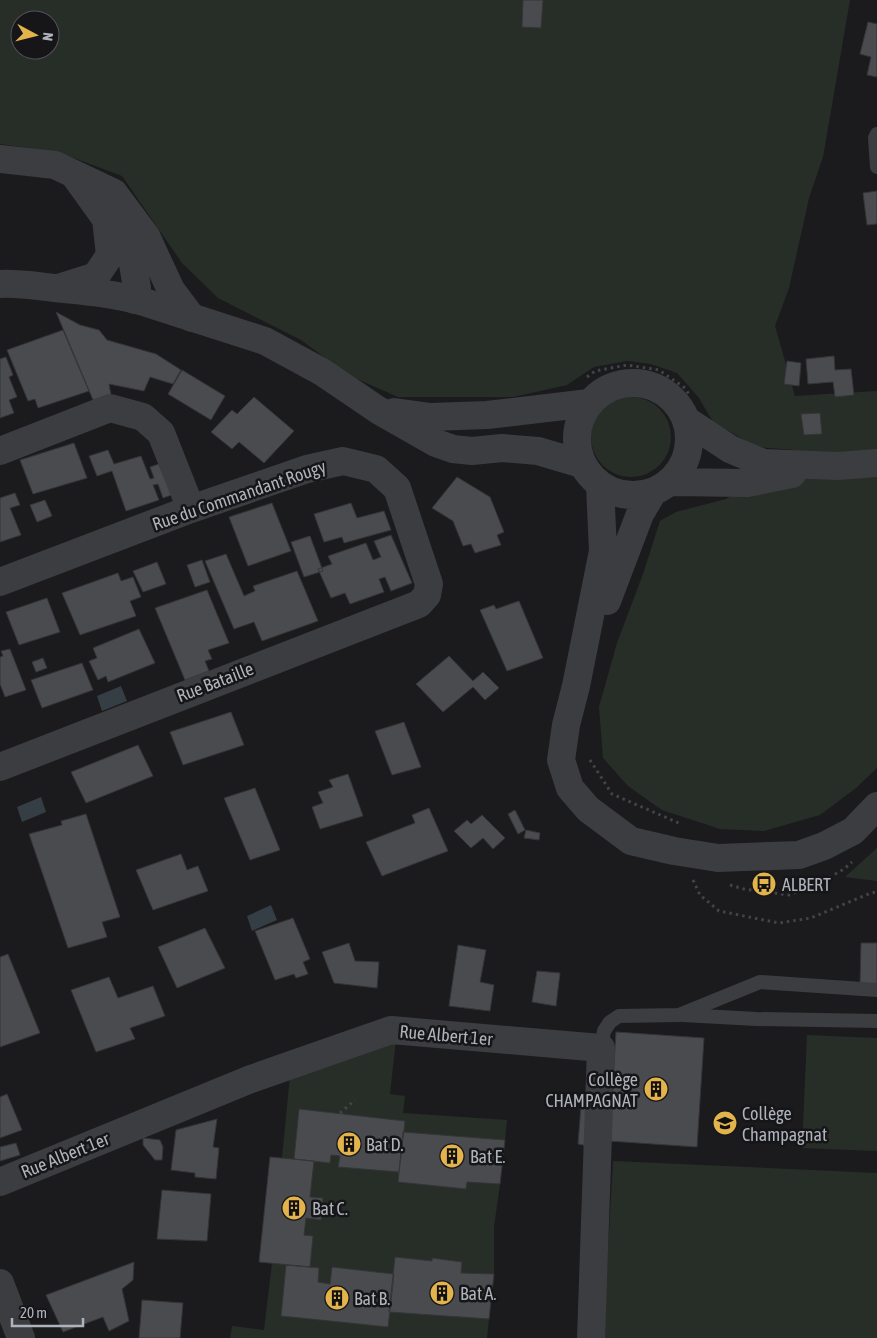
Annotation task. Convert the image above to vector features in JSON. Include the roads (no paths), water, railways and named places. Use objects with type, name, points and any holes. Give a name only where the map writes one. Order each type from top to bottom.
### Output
[{"type":"street","points":[[0,159],[54,165],[114,193],[146,236],[171,290],[192,318]]},
{"type":"street","points":[[58,288],[96,276],[110,255],[106,219],[74,175]]},
{"type":"street","points":[[74,175],[115,214],[130,246],[141,302]]},
{"type":"street","points":[[141,302],[155,282],[154,252]]},
{"type":"street","points":[[0,284],[14,283],[94,292],[141,302],[265,341],[322,372],[378,410],[436,443],[453,450],[472,452],[502,448],[538,451],[582,464]]},
{"type":"street","points":[[378,410],[431,417],[487,414],[602,391],[617,384],[634,382],[651,385],[666,393],[678,405],[690,411],[730,449],[763,463],[838,466]]},
{"type":"street","points":[[585,393],[577,432],[582,464],[590,476],[600,485],[616,493],[635,495],[661,487],[747,483],[838,466],[877,463]]},
{"type":"street","points":[[0,451],[110,408],[143,417],[161,433],[191,509]]},
{"type":"street","points":[[576,686],[640,514],[661,487],[681,470],[687,454],[690,411]]},
{"type":"street","name":"Rue du Commandant Rougy","points":[[0,582],[191,509],[308,469],[342,461],[376,469],[397,488],[429,584],[427,595]]},
{"type":"street","points":[[600,485],[603,551],[576,686],[566,724],[561,760],[570,788],[588,809],[631,841],[674,852],[718,858],[798,855],[824,846],[853,830],[877,806]]},
{"type":"street","name":"Rue Bataille","points":[[0,766],[419,604],[427,595]]},
{"type":"street","name":"Rue Albert 1er","points":[[0,1182],[251,1079],[391,1030],[601,1048]]},
{"type":"street","points":[[591,1338],[601,1048]]},
{"type":"street","points":[[0,1283],[21,1338]]},
{"type":"lane","points":[[877,134],[875,138],[877,168]]},
{"type":"lane","points":[[679,1015],[760,982],[877,990]]},
{"type":"lane","points":[[601,1048],[604,1031],[610,1022],[619,1016],[679,1015],[877,1022]]},
{"type":"place","name":"ALBERT","points":[[764,884]]},
{"type":"place","name":"Collège CHAMPAGNAT","points":[[656,1089]]},
{"type":"place","name":"Collège Champagnat","points":[[725,1123]]},
{"type":"place","name":"Bat D.","points":[[349,1144]]},
{"type":"place","name":"Bat E.","points":[[452,1156]]},
{"type":"place","name":"Bat C.","points":[[294,1208]]},
{"type":"place","name":"Bat A.","points":[[442,1293]]},
{"type":"place","name":"Bat B.","points":[[337,1298]]}]
